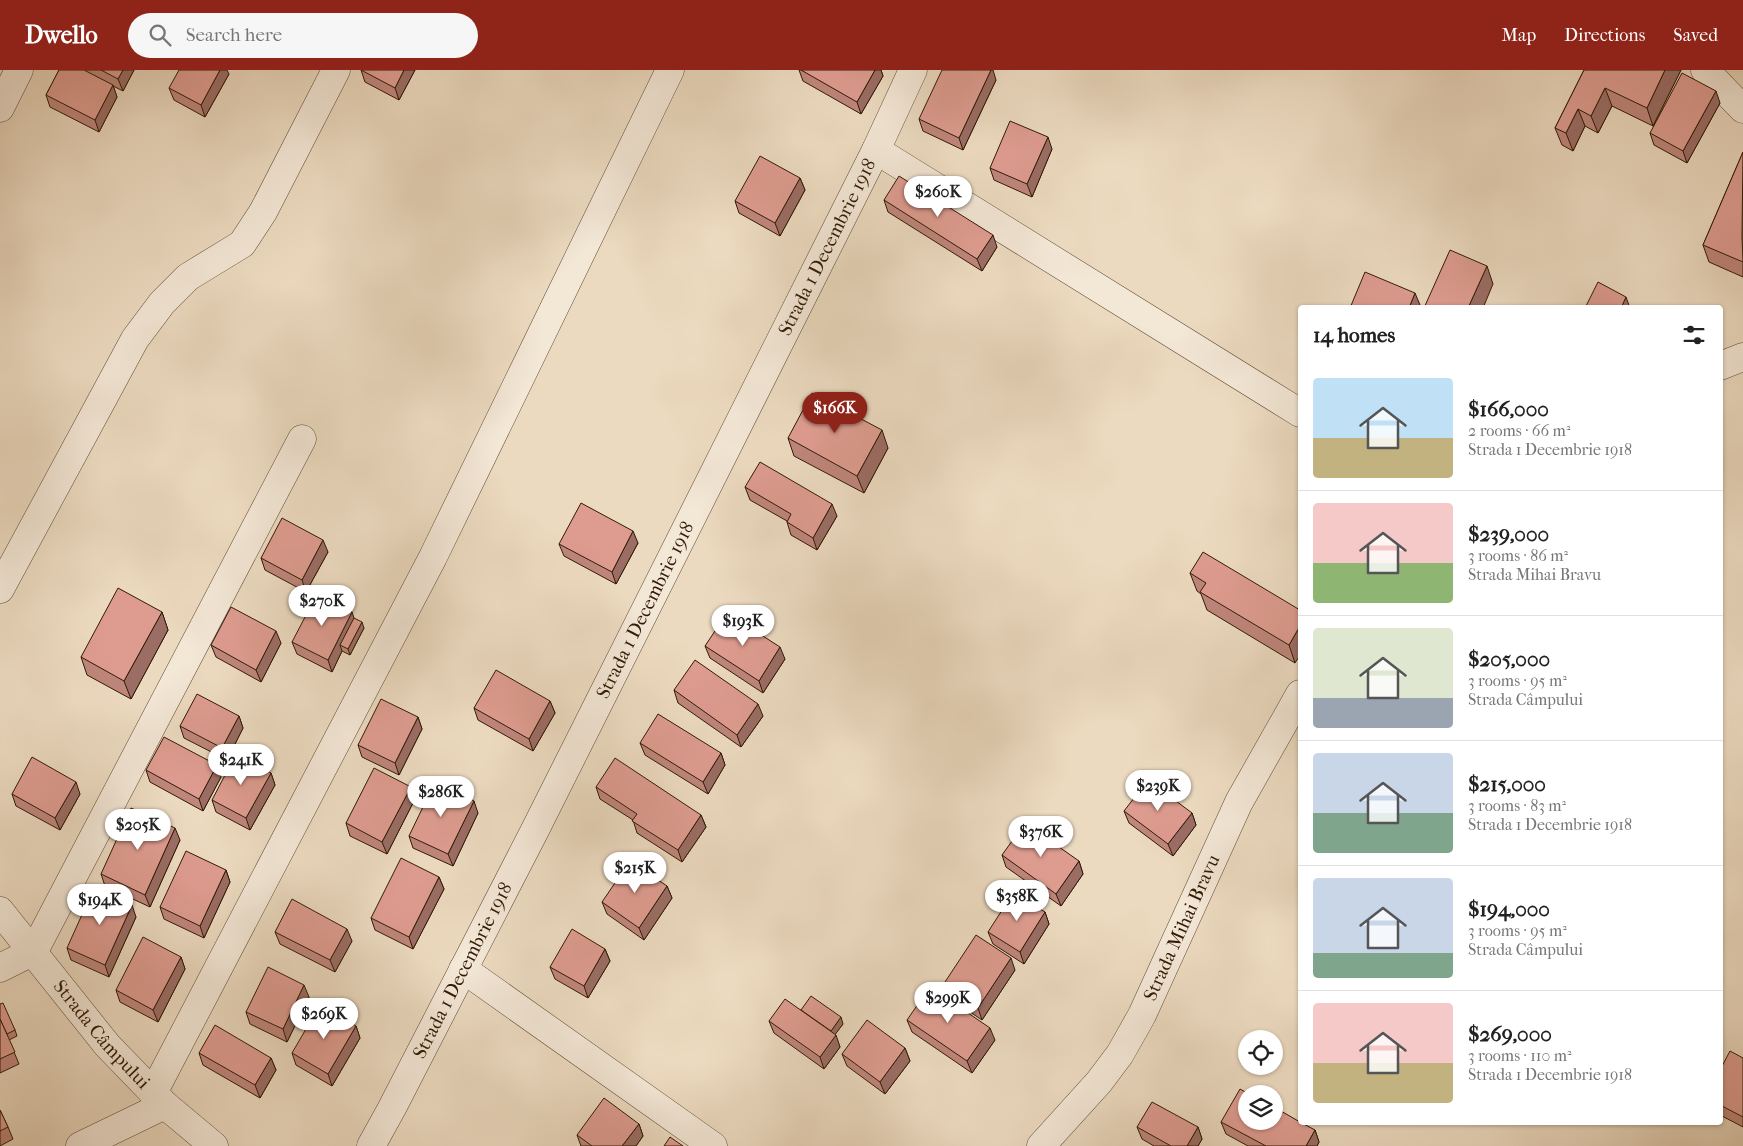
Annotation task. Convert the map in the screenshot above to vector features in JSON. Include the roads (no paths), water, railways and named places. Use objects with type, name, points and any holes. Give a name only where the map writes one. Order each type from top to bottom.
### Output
[{"type":"street","points":[[0,108],[19,70]]},
{"type":"street","points":[[0,589],[135,339],[162,303],[188,277],[242,244],[263,212],[336,70]]},
{"type":"street","points":[[80,1146],[159,1099],[433,557],[670,70]]},
{"type":"street","name":"Strada 1 Decembrie 1918","points":[[371,1146],[536,828],[876,150],[913,70]]},
{"type":"street","points":[[1705,70],[1743,109]]},
{"type":"street","points":[[876,150],[1298,411]]},
{"type":"street","points":[[1723,365],[1743,357]]},
{"type":"street","points":[[0,968],[34,952],[302,439]]},
{"type":"street","name":"Strada Mihai Bravu","points":[[1041,1146],[1099,1082],[1120,1054],[1142,1015],[1239,802],[1298,698]]},
{"type":"street","name":"Strada Câmpului","points":[[0,911],[108,1045],[159,1099],[214,1146]]},
{"type":"street","points":[[463,970],[713,1146]]}]
